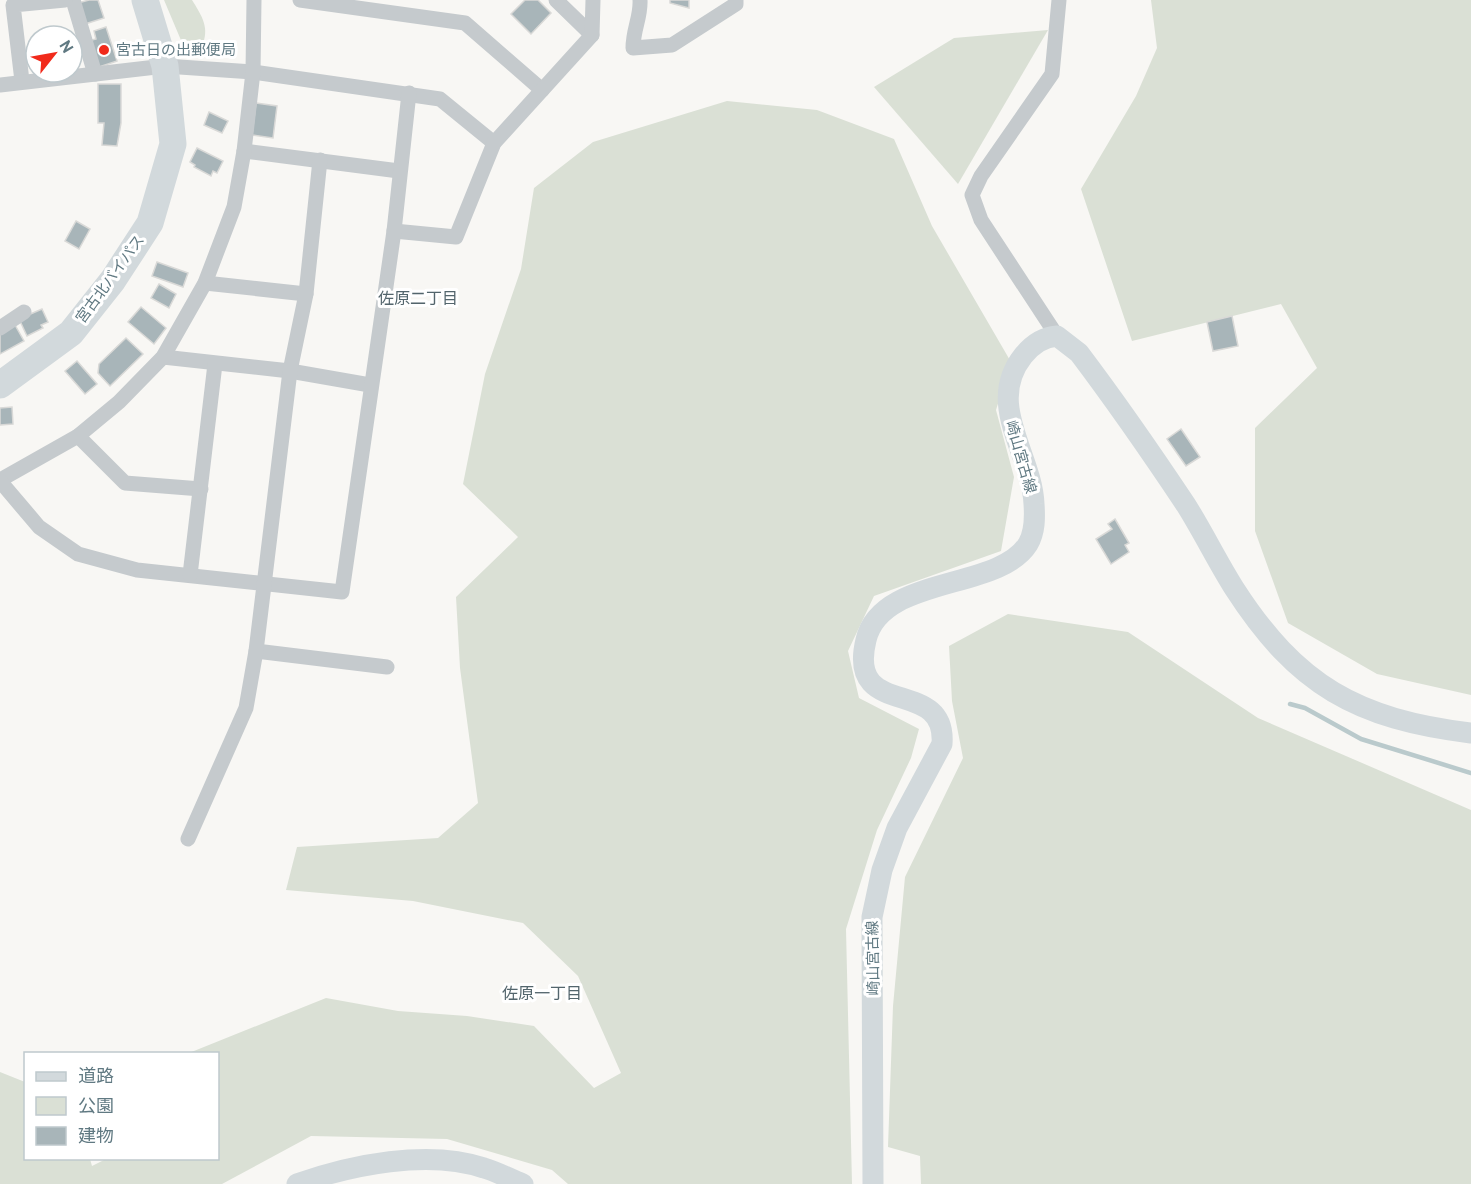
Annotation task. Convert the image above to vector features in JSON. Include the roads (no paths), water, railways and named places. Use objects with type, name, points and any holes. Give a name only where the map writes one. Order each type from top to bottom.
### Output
[{"type":"highway","name":"宮古北バイパス","points":[[0,384],[71,333],[113,280],[150,223],[173,144],[165,66],[155,26],[145,0]]},
{"type":"main road","name":"崎山宮古線","points":[[873,1184],[872,917],[882,870],[897,828],[942,744],[943,732],[939,719],[930,709],[873,687],[864,673],[866,637],[873,623],[888,607],[1009,562],[1028,544],[1034,521],[1032,485],[1010,423],[1008,405],[1010,384],[1019,361],[1028,349],[1051,336],[1057,336]]},
{"type":"main road","points":[[1057,336],[1079,353],[1088,365],[1186,505],[1235,589],[1282,652],[1297,668],[1339,697],[1383,716],[1418,726],[1471,733]]},
{"type":"main road","points":[[297,1184],[377,1162],[431,1160],[483,1167],[523,1184]]},
{"type":"street","points":[[22,81],[14,5],[65,0]]},
{"type":"street","points":[[73,0],[95,74]]},
{"type":"street","points":[[254,0],[253,72],[244,151],[234,207],[205,283],[163,357],[119,402],[78,436],[0,481],[39,527],[78,554],[137,570],[342,592],[394,231],[409,93]]},
{"type":"street","points":[[300,0],[465,23],[542,90]]},
{"type":"street","points":[[556,0],[592,35]]},
{"type":"street","points":[[394,231],[456,237],[494,143],[592,35],[593,0]]},
{"type":"street","points":[[640,0],[641,12],[633,28],[633,48],[672,45],[736,4],[736,0]]},
{"type":"street","points":[[1057,336],[981,220],[972,195],[981,176],[1052,74],[1059,0]]},
{"type":"street","points":[[0,85],[165,66],[253,72],[440,99],[494,143]]},
{"type":"street","points":[[244,151],[399,171]]},
{"type":"street","points":[[188,839],[241,723],[256,651],[290,372],[306,294],[320,160]]},
{"type":"street","points":[[205,283],[306,294]]},
{"type":"street","points":[[0,328],[24,312]]},
{"type":"street","points":[[163,357],[290,372],[370,385]]},
{"type":"street","points":[[190,575],[215,364]]},
{"type":"street","points":[[78,436],[125,483],[201,489]]},
{"type":"street","points":[[256,651],[387,667]]},
{"type":"waterway","points":[[1290,704],[1305,708],[1361,739],[1471,773]]},
{"type":"place","name":"宮古日の出郵便局","points":[[104,50]]},
{"type":"district","name":"佐原二丁目","points":[[418,298]]},
{"type":"district","name":"佐原一丁目","points":[[542,993]]}]
